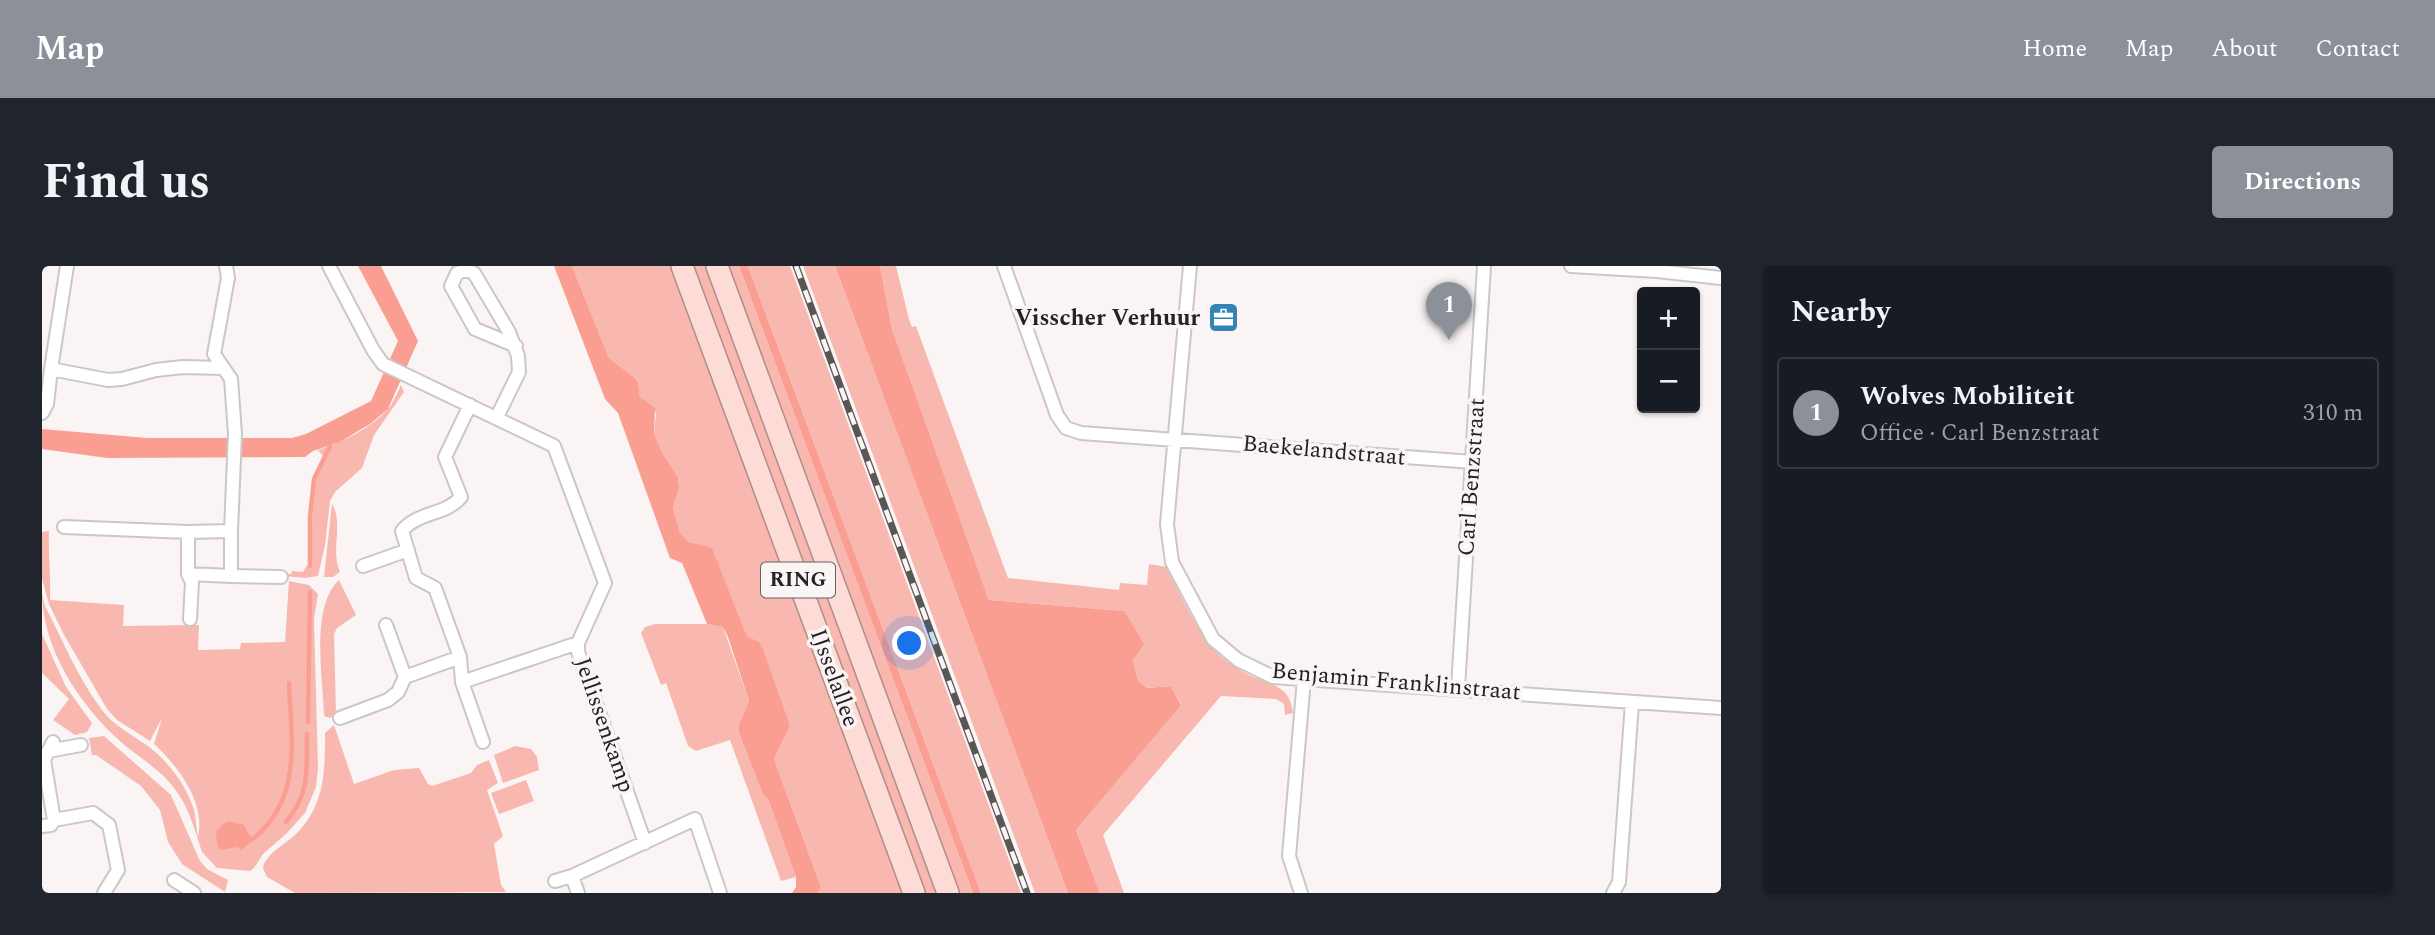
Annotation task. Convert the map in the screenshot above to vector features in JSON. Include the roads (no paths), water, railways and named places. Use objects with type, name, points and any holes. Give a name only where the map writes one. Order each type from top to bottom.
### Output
[{"type":"main road","name":"IJsselallee","points":[[682,266],[914,893]]},
{"type":"main road","name":"IJsselallee","points":[[717,266],[948,893]]},
{"type":"street","points":[[42,413],[47,404],[67,266]]},
{"type":"street","points":[[226,266],[228,278],[214,354],[231,379],[235,434],[231,576]]},
{"type":"street","points":[[329,266],[373,350],[383,363],[554,446],[605,583],[578,643]]},
{"type":"street","name":"Baekelandstraat","points":[[1003,266],[1057,415],[1066,428],[1080,433],[1473,462]]},
{"type":"street","name":"Benjamin Franklinstraat","points":[[1190,266],[1167,524],[1168,543],[1172,562],[1213,639],[1238,660],[1273,677],[1721,708]]},
{"type":"street","name":"Carl Benzstraat","points":[[1458,688],[1484,266]]},
{"type":"street","points":[[1571,266],[1658,269],[1721,278]]},
{"type":"street","points":[[497,417],[519,372],[516,346],[474,273],[466,270],[457,272],[451,286],[475,329],[516,346]]},
{"type":"street","points":[[51,369],[108,380],[122,379],[156,369],[223,368]]},
{"type":"street","points":[[470,405],[445,457],[461,498],[454,505],[410,521],[402,531],[416,578],[435,588],[460,657],[462,682],[483,742]]},
{"type":"street","points":[[64,527],[231,531]]},
{"type":"street","points":[[188,532],[188,574],[192,582],[190,619]]},
{"type":"street","points":[[363,566],[408,550]]},
{"type":"street","points":[[188,574],[281,577]]},
{"type":"street","points":[[386,625],[405,677]]},
{"type":"street","name":"Jellissenkamp","points":[[462,682],[578,643],[578,652],[645,843]]},
{"type":"street","points":[[340,718],[388,700],[398,692],[405,677],[460,657]]},
{"type":"street","points":[[1301,893],[1289,856],[1304,679]]},
{"type":"street","points":[[1613,893],[1619,882],[1632,703]]},
{"type":"street","points":[[81,745],[51,747],[44,760],[48,823],[93,813],[109,825],[118,870],[104,893]]},
{"type":"street","points":[[555,881],[572,876],[695,820],[720,893]]},
{"type":"street","points":[[572,876],[578,893]]},
{"type":"street","points":[[174,880],[194,893]]},
{"type":"waterway","points":[[310,566],[310,517],[314,479],[330,446]]},
{"type":"waterway","points":[[308,722],[310,592]]},
{"type":"waterway","points":[[254,838],[270,822],[287,786],[292,746],[289,683]]},
{"type":"waterway","points":[[286,822],[300,801],[306,780],[307,734]]},
{"type":"railway","points":[[796,266],[1027,893]]},
{"type":"place","name":"Visscher Verhuur","points":[[1223,318]]},
{"type":"place","name":"Wolves Mobiliteit","points":[[1449,340]]}]
